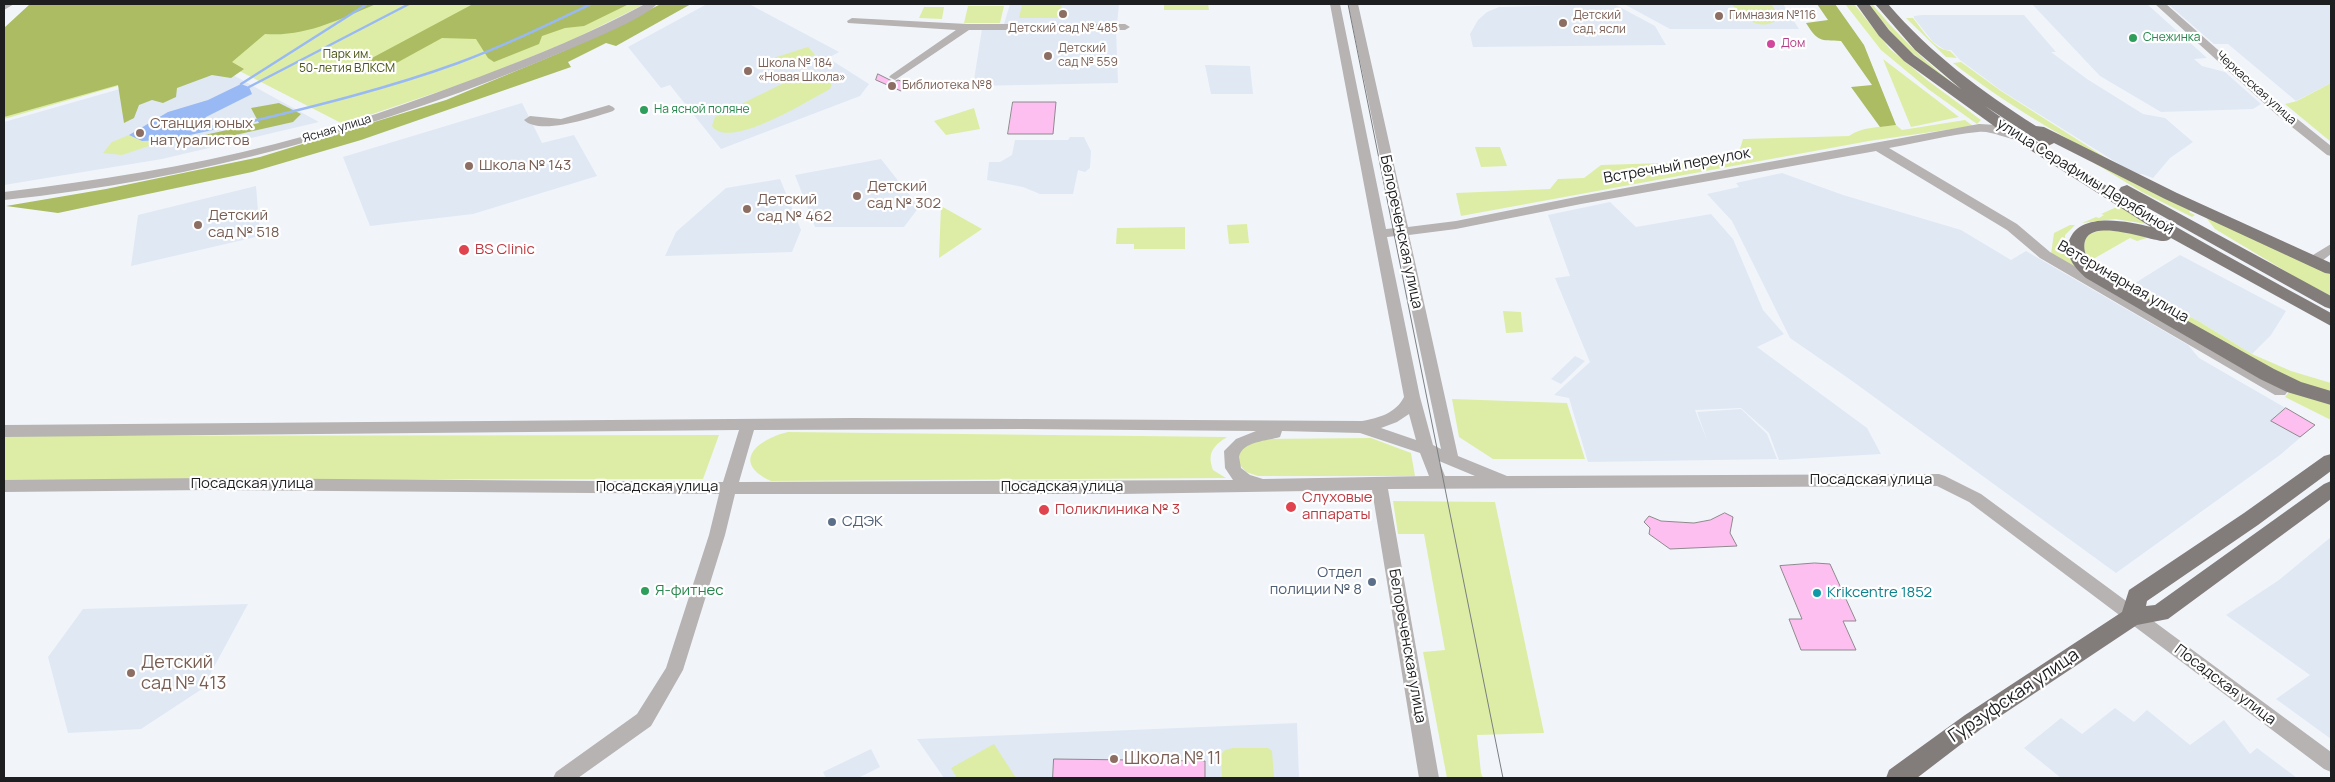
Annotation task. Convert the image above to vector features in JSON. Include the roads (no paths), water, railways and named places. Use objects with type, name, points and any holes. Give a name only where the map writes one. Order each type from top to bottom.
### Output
[{"type":"main road","name":"улица Серафимы Дерябиной","points":[[1862,4],[1884,33],[1909,58],[2023,140],[2147,218],[2257,281],[2331,320]]},
{"type":"main road","name":"улица Серафимы Дерябиной","points":[[1881,4],[1904,31],[1934,61],[2016,119],[2139,197],[2331,303]]},
{"type":"main road","points":[[2016,119],[2171,196],[2331,269]]},
{"type":"main road","points":[[2257,281],[2217,264],[2168,238],[2144,229],[2117,226],[2099,227],[2087,230],[2078,237],[2076,242],[2077,255],[2081,264],[2096,276],[2267,374],[2294,388],[2331,398]]},
{"type":"main road","points":[[2132,617],[2137,596],[2251,519],[2331,461]]},
{"type":"main road","name":"Гурзуфская улица","points":[[1898,778],[1988,712],[2132,617],[2160,613],[2331,489]]},
{"type":"street","points":[[4,8],[8,4]]},
{"type":"street","name":"Ясная улица","points":[[4,196],[73,187],[160,172],[249,154],[319,136],[434,98],[508,70],[606,28],[652,4]]},
{"type":"street","name":"Белореченская улица","points":[[1335,4],[1412,397]]},
{"type":"street","name":"Белореченская улица","points":[[1353,4],[1451,459]]},
{"type":"street","name":"Черкасская улица","points":[[2160,4],[2281,112],[2331,152]]},
{"type":"street","points":[[852,21],[967,27],[1125,27]]},
{"type":"street","points":[[895,77],[967,27]]},
{"type":"street","points":[[530,120],[561,124],[609,109]]},
{"type":"street","points":[[1979,128],[1986,120],[1981,111]]},
{"type":"street","points":[[1998,123],[2016,119]]},
{"type":"street","name":"Встречный переулок","points":[[1380,233],[1460,225],[1559,204],[1979,128],[2003,130],[2023,140]]},
{"type":"street","name":"Ветеринарная улица","points":[[1878,147],[1954,190],[2012,227],[2045,255],[2280,391]]},
{"type":"street","points":[[2313,261],[2331,248]]},
{"type":"street","points":[[1412,397],[1426,449],[1440,483]]},
{"type":"street","name":"Посадская улица","points":[[4,431],[748,425],[1362,427],[1381,423],[1397,415],[1409,404],[1412,397]]},
{"type":"street","points":[[563,778],[644,720],[662,693],[681,651],[717,535],[748,425]]},
{"type":"street","name":"Посадская улица","points":[[1310,426],[1287,432],[1255,436],[1244,441],[1232,451],[1230,463],[1233,470],[1243,480],[1311,485]]},
{"type":"street","name":"Посадская улица","points":[[1362,427],[1426,449],[1506,482]]},
{"type":"street","points":[[1440,483],[1451,459]]},
{"type":"street","name":"Посадская улица","points":[[4,486],[208,484],[1146,488],[1506,482],[1939,480],[1975,498],[2132,617],[2331,763]]},
{"type":"street","name":"Белореченская улица","points":[[1379,484],[1429,778]]},
{"type":"water","points":[[241,84],[249,87],[252,94],[206,117],[200,126],[245,123],[167,140],[142,141],[129,135],[168,112],[208,100]]},
{"type":"waterway","points":[[241,84],[367,4]]},
{"type":"waterway","points":[[249,87],[409,4]]},
{"type":"waterway","points":[[245,123],[406,81],[492,50],[591,4]]},
{"type":"tram line","points":[[1348,4],[1503,778]]},
{"type":"place","name":"Детский сад № 485","points":[[1063,14]]},
{"type":"place","name":"Гимназия №116","points":[[1719,16]]},
{"type":"place","name":"Детский сад, ясли","points":[[1563,23]]},
{"type":"place","name":"Снежинка","points":[[2133,38]]},
{"type":"place","name":"Дом","points":[[1771,44]]},
{"type":"place","name":"Детский сад № 559","points":[[1048,56]]},
{"type":"place","name":"Школа № 184 «Новая Школа»","points":[[748,71]]},
{"type":"place","name":"Библиотека №8","points":[[892,86]]},
{"type":"place","name":"На ясной поляне","points":[[644,110]]},
{"type":"place","name":"Станция юных натуралистов","points":[[140,133]]},
{"type":"place","name":"Школа № 143","points":[[469,166]]},
{"type":"place","name":"Детский сад № 302","points":[[857,196]]},
{"type":"place","name":"Детский сад № 462","points":[[747,209]]},
{"type":"place","name":"Детский сад № 518","points":[[198,225]]},
{"type":"place","name":"BS Clinic","points":[[464,250]]},
{"type":"place","name":"Слуховые аппараты","points":[[1291,507]]},
{"type":"place","name":"Поликлиника № 3","points":[[1044,510]]},
{"type":"place","name":"СДЭК","points":[[832,522]]},
{"type":"place","name":"Отдел полиции № 8","points":[[1372,582]]},
{"type":"place","name":"Я-фитнес","points":[[645,591]]},
{"type":"place","name":"Krikcentre 1852","points":[[1817,593]]},
{"type":"place","name":"Детский сад № 413","points":[[131,673]]},
{"type":"place","name":"Школа № 11","points":[[1114,759]]},
{"type":"park label","name":"Парк им. 50-летия ВЛКСМ","points":[[347,62]]}]
